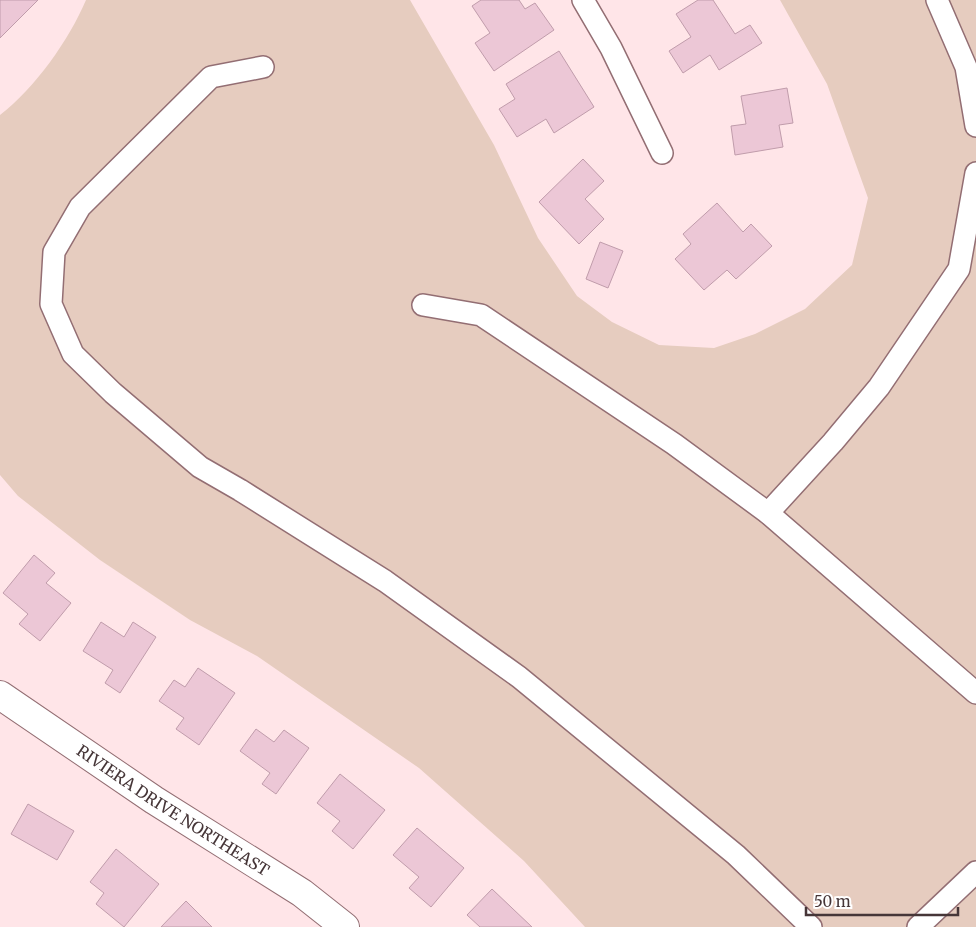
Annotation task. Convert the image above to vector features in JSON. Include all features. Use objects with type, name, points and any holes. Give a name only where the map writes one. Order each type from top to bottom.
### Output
[{"type":"street","points":[[583,0],[611,48],[662,153]]},
{"type":"street","points":[[937,0],[966,67],[976,126]]},
{"type":"street","points":[[263,67],[211,77],[80,207],[54,252],[51,296],[51,304],[72,354],[113,393],[200,467],[385,581],[519,678],[736,855],[812,927]]},
{"type":"street","points":[[768,513],[879,387],[959,269],[976,173]]},
{"type":"street","points":[[423,305],[481,315],[674,444],[768,513],[976,693]]},
{"type":"street","name":"RIVIERA DRIVE NORTHEAST","points":[[0,695],[154,800],[302,893],[345,927]]},
{"type":"street","points":[[918,927],[976,872]]},
{"type":"shaded area","points":[[86,0],[410,0],[494,145],[538,238],[577,296],[612,322],[659,345],[714,348],[755,334],[805,309],[852,265],[868,198],[827,84],[780,0],[976,0],[976,927],[585,927],[524,861],[419,768],[257,656],[190,620],[100,560],[18,496],[0,475],[0,115],[26,91],[50,62],[61,47]]},
{"type":"building","points":[[0,0],[38,0],[0,38]]},
{"type":"building","points":[[481,0],[519,0],[525,9],[535,3],[554,30],[494,71],[475,43],[490,33],[472,6]]},
{"type":"building","points":[[698,0],[713,0],[735,34],[750,25],[762,43],[719,70],[710,55],[683,73],[669,51],[691,37],[676,14]]},
{"type":"building","points":[[559,51],[594,107],[554,133],[546,119],[517,137],[499,109],[515,99],[506,84]]},
{"type":"building","points":[[787,88],[793,123],[779,125],[783,147],[735,155],[731,126],[746,124],[741,96]]},
{"type":"building","points":[[583,159],[604,181],[585,199],[604,219],[579,244],[539,202]]},
{"type":"building","points":[[717,203],[743,232],[751,224],[772,246],[736,279],[727,270],[704,290],[675,259],[691,244],[683,234]]},
{"type":"building","points":[[600,242],[623,251],[608,288],[586,279]]},
{"type":"building","points":[[34,555],[55,573],[46,583],[71,603],[40,641],[19,624],[28,614],[3,593]]},
{"type":"building","points":[[101,622],[124,637],[133,622],[156,637],[120,693],[105,683],[113,670],[83,651]]},
{"type":"building","points":[[198,668],[235,693],[199,745],[176,729],[184,718],[159,701],[174,680],[185,687]]},
{"type":"building","points":[[256,729],[274,742],[284,730],[309,748],[276,794],[262,784],[270,773],[240,751]]},
{"type":"building","points":[[340,774],[385,810],[353,849],[332,831],[340,821],[317,803]]},
{"type":"building","points":[[28,804],[74,831],[57,860],[11,834]]},
{"type":"building","points":[[417,828],[464,868],[431,907],[409,888],[419,877],[393,855]]},
{"type":"building","points":[[116,849],[159,884],[124,927],[96,904],[104,893],[90,882]]},
{"type":"building","points":[[492,889],[532,927],[480,927],[467,915]]},
{"type":"building","points":[[186,901],[212,927],[161,927]]}]
